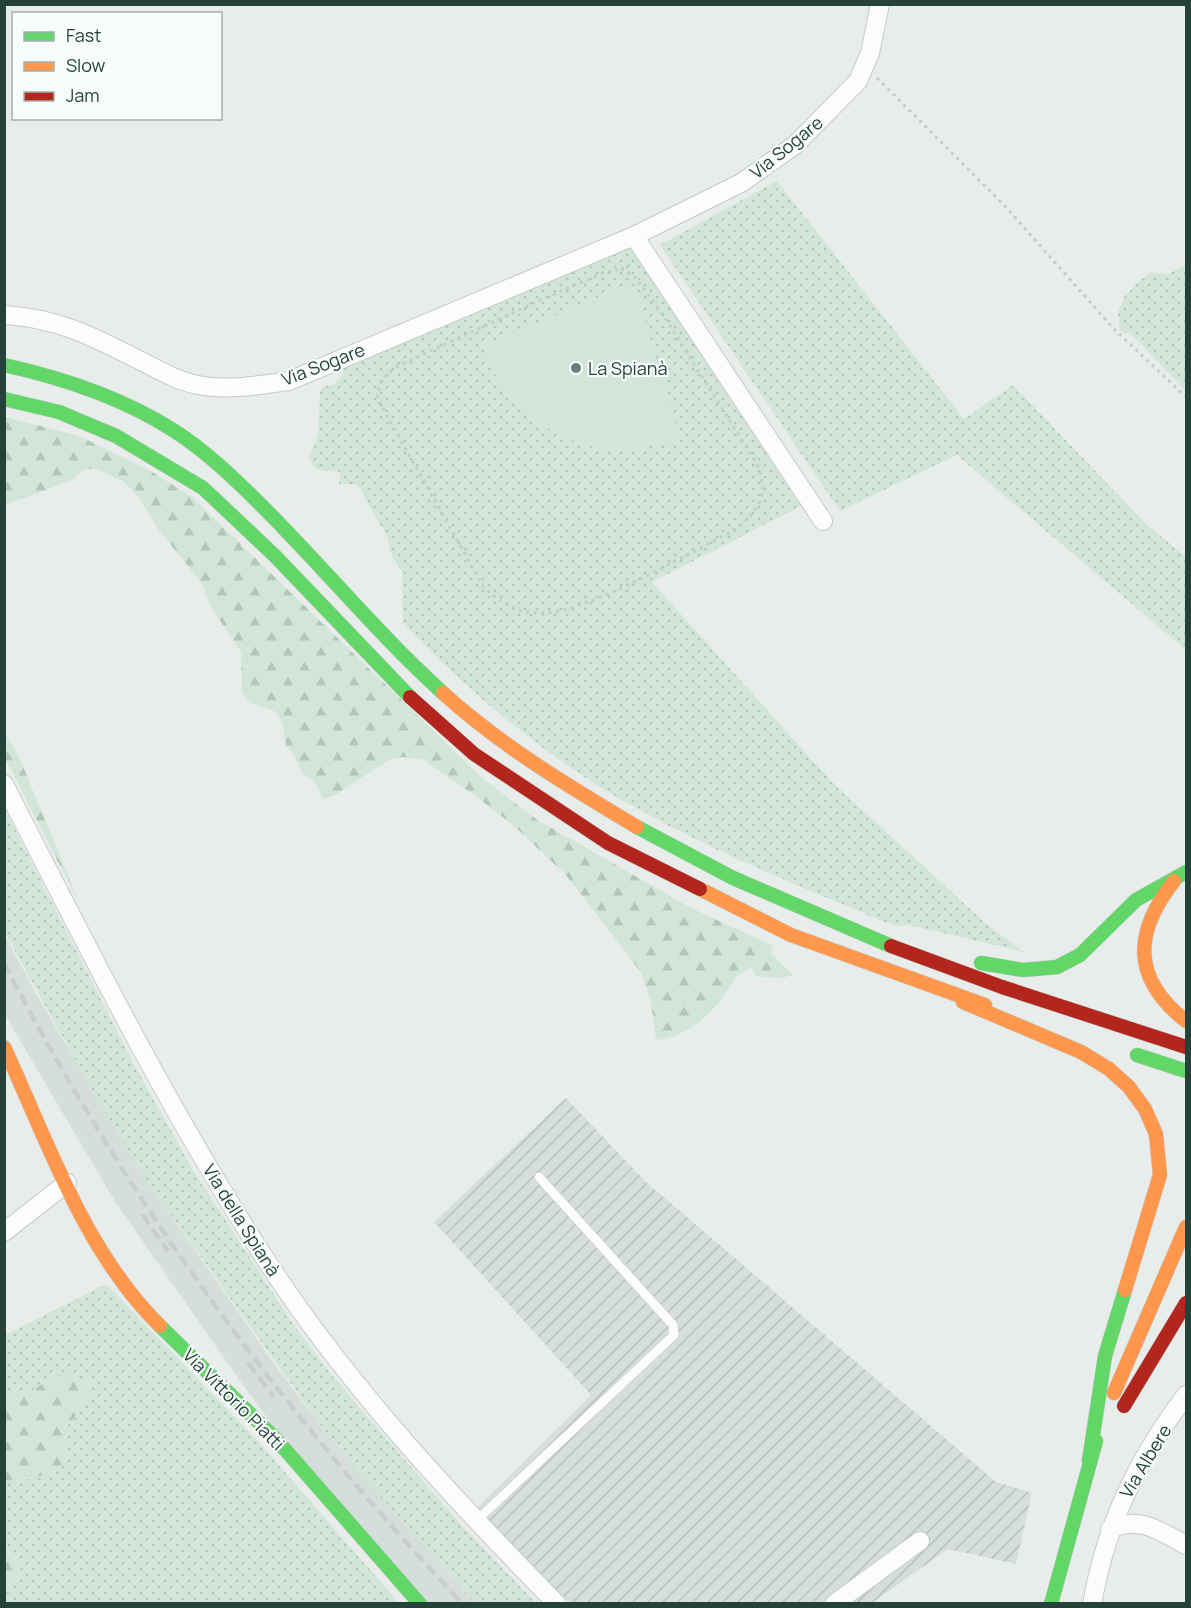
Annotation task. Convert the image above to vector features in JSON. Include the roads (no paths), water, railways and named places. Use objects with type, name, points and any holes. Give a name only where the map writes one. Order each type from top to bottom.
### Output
[{"type":"main road","points":[[4,365],[39,372],[86,387],[132,407],[175,432],[221,466],[294,536],[423,676],[485,729],[606,811],[689,856],[894,949],[1186,1047]]},
{"type":"main road","points":[[4,399],[59,412],[116,436],[203,488],[275,556],[407,695],[465,747],[608,843],[791,934],[926,986],[1081,1052],[1109,1069],[1129,1088],[1146,1109],[1156,1134],[1160,1174],[1105,1356],[1089,1461]]},
{"type":"main road","points":[[689,856],[903,940],[979,963],[1023,970],[1057,967],[1080,955],[1136,900],[1182,874]]},
{"type":"main road","points":[[1182,874],[1159,900],[1147,924],[1144,953],[1151,980],[1159,996],[1186,1021]]},
{"type":"main road","points":[[926,986],[1084,1038]]},
{"type":"main road","name":"Via Vittorio Piatti","points":[[4,1047],[87,1228],[140,1306],[275,1438],[420,1604]]},
{"type":"main road","points":[[1118,1049],[1186,1071]]},
{"type":"main road","points":[[1051,1604],[1089,1461],[1120,1374],[1186,1227]]},
{"type":"main road","points":[[1118,1415],[1186,1303]]},
{"type":"main road","points":[[1089,1461],[1107,1434]]},
{"type":"street","name":"Via Sogare","points":[[4,315],[52,321],[82,331],[172,376],[198,386],[234,387],[289,381],[634,236],[741,183],[795,145],[858,81],[870,53],[880,4]]},
{"type":"street","points":[[634,236],[823,521]]},
{"type":"street","name":"Via della Spianà","points":[[4,784],[177,1115],[264,1258],[344,1368],[476,1521],[557,1604]]},
{"type":"street","points":[[4,1232],[67,1183]]},
{"type":"street","name":"Via Albere","points":[[1092,1604],[1110,1529],[1138,1470],[1186,1395]]},
{"type":"street","name":"Via Albere","points":[[1110,1529],[1125,1522],[1143,1524],[1186,1545]]},
{"type":"street","points":[[834,1604],[920,1541]]},
{"type":"lane","points":[[476,1521],[674,1335],[673,1325],[539,1177]]},
{"type":"railway","points":[[4,963],[101,1135],[154,1218],[211,1299],[270,1379],[332,1456],[463,1604]]},
{"type":"railway","points":[[142,1214],[168,1251]]},
{"type":"railway","points":[[248,1363],[274,1397]]},
{"type":"place","name":"La Spianà","points":[[576,368]]}]
